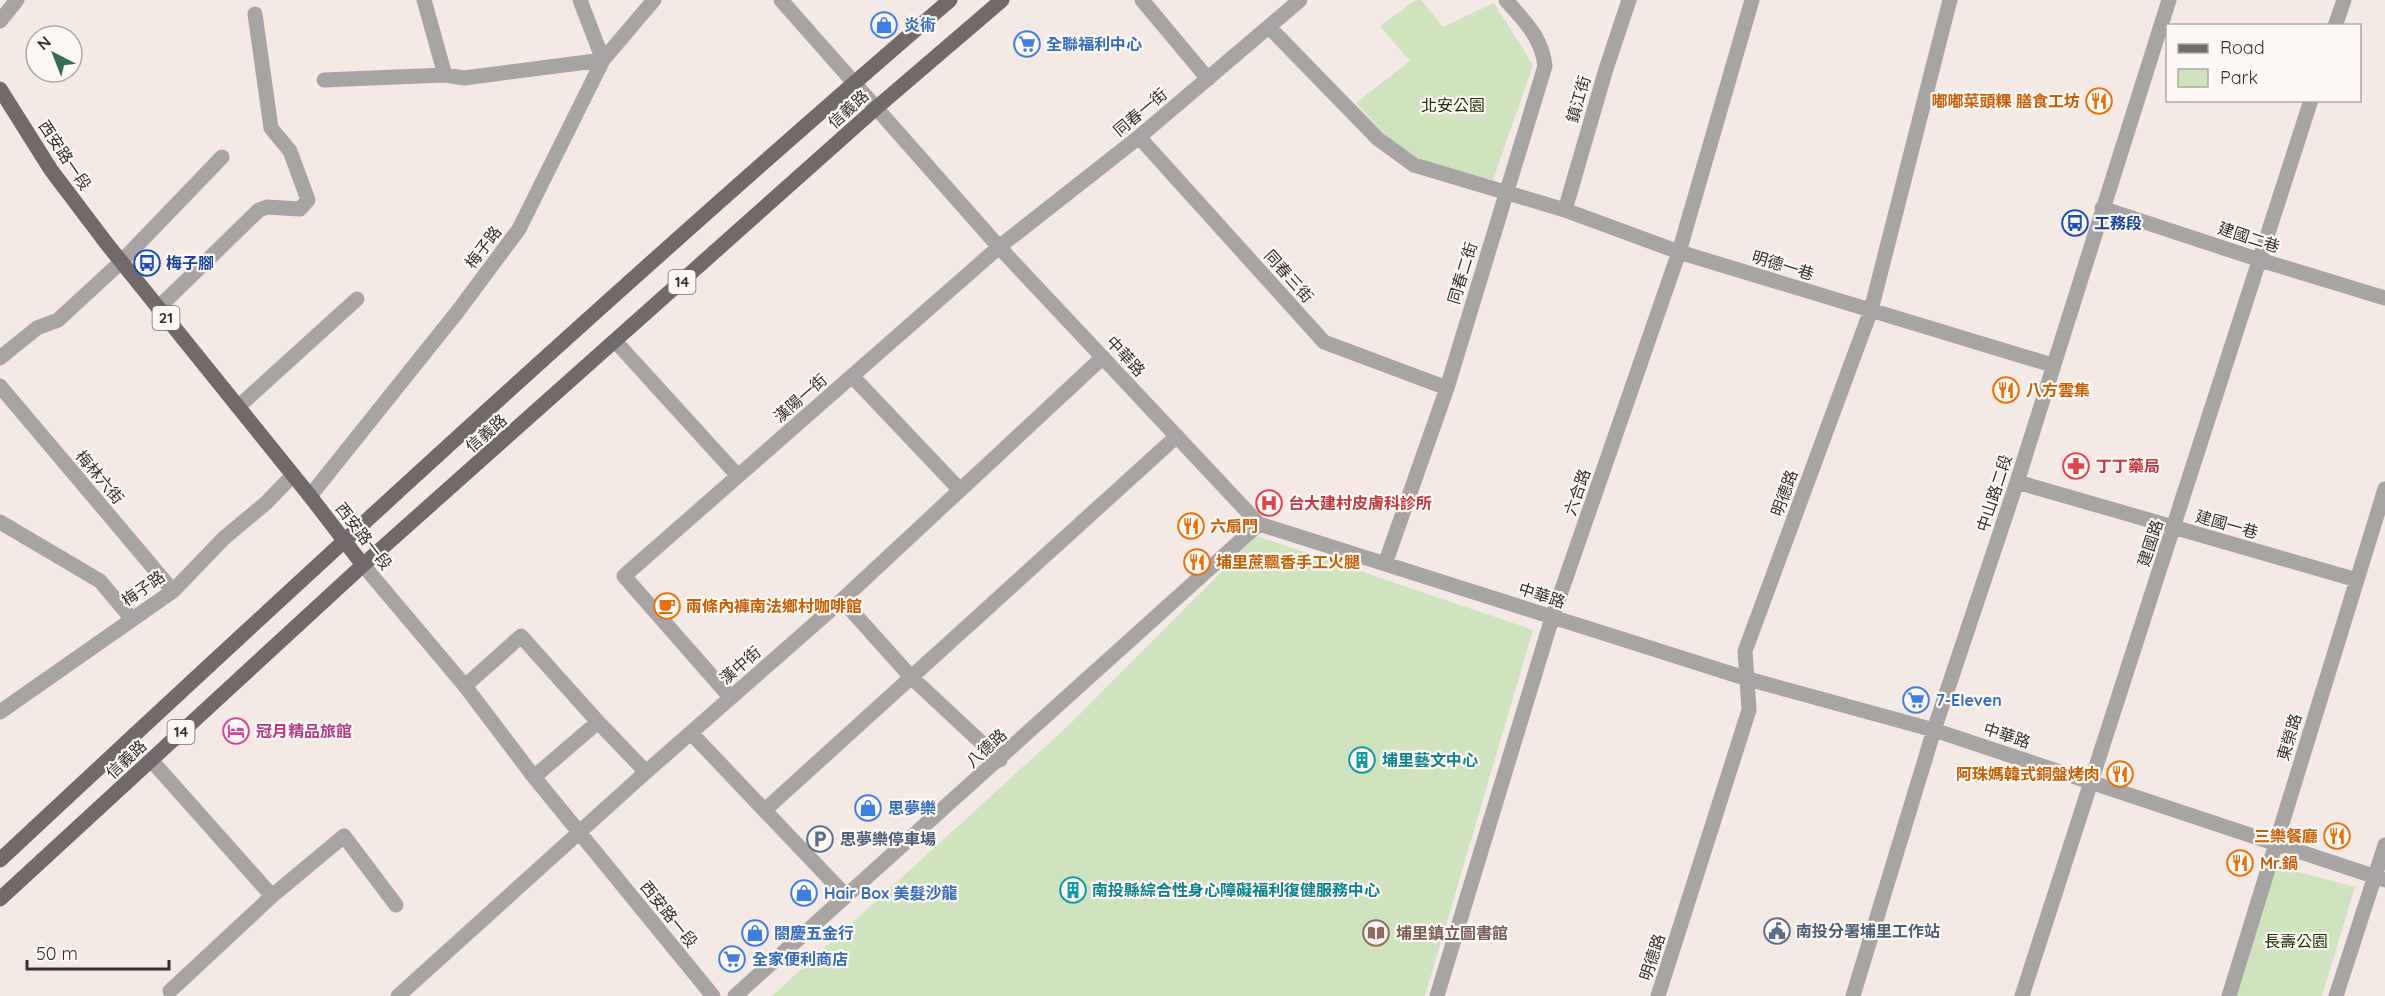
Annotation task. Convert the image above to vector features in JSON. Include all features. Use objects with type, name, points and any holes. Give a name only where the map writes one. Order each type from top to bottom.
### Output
[{"type":"main road","name":"信義路","points":[[0,860],[343,540],[950,0]]},
{"type":"main road","name":"信義路","points":[[0,899],[363,566],[876,108],[1002,0]]},
{"type":"main road","name":"西安路一段","points":[[0,89],[51,170],[363,566]]},
{"type":"street","points":[[0,21],[17,0]]},
{"type":"street","points":[[424,0],[445,75]]},
{"type":"street","points":[[324,80],[445,75],[464,78],[603,60],[580,0]]},
{"type":"street","name":"梅子路","points":[[310,496],[348,445],[458,311],[519,229],[603,60],[654,0]]},
{"type":"street","name":"中華路","points":[[781,0],[999,247],[1259,524],[1748,679],[1934,730],[2380,879]]},
{"type":"street","points":[[1142,0],[1208,79]]},
{"type":"street","name":"同春一街","points":[[999,247],[1139,137],[1300,0]]},
{"type":"street","name":"同春二街","points":[[1385,564],[1447,387],[1545,66],[1543,51],[1534,32],[1506,0]]},
{"type":"street","name":"鎮江街","points":[[1565,210],[1606,69],[1629,0]]},
{"type":"street","name":"六合路","points":[[1437,996],[1552,618],[1679,252],[1752,0]]},
{"type":"street","name":"明德路","points":[[1658,996],[1749,710],[1745,651],[1870,310],[1950,0]]},
{"type":"street","points":[[2337,24],[2344,0]]},
{"type":"street","name":"中山路二段","points":[[1853,996],[1934,730],[2017,482],[2164,1]]},
{"type":"street","points":[[158,308],[260,210],[267,207],[300,209],[308,200],[290,151],[271,128],[255,14]]},
{"type":"street","name":"明德一巷","points":[[1269,27],[1378,139],[1414,165],[1565,210],[1679,252],[2052,365]]},
{"type":"street","name":"建國路","points":[[2022,996],[2311,102]]},
{"type":"street","name":"同春三街","points":[[1139,137],[1324,342],[1447,387]]},
{"type":"street","points":[[0,358],[37,328],[58,320],[121,261],[222,157]]},
{"type":"street","name":"建國二巷","points":[[2102,208],[2385,298]]},
{"type":"street","name":"漢陽一街","points":[[730,697],[624,576],[999,247]]},
{"type":"street","points":[[238,407],[357,299]]},
{"type":"street","points":[[616,342],[738,476]]},
{"type":"street","name":"漢中街","points":[[398,996],[730,697],[842,600],[1103,357]]},
{"type":"street","points":[[852,376],[960,490]]},
{"type":"street","name":"梅林六街","points":[[0,386],[173,591]]},
{"type":"street","points":[[766,809],[1177,436]]},
{"type":"street","name":"梅子路","points":[[0,712],[173,591],[224,538],[266,503],[293,475]]},
{"type":"street","name":"建國一巷","points":[[2017,482],[2357,580]]},
{"type":"street","name":"東榮路","points":[[2229,996],[2385,489]]},
{"type":"street","points":[[0,522],[100,581],[132,618]]},
{"type":"street","name":"八德路","points":[[735,996],[1000,760],[1259,524]]},
{"type":"street","name":"西安路一段","points":[[363,566],[465,686],[534,777],[713,996]]},
{"type":"street","points":[[842,600],[911,677],[1000,760]]},
{"type":"street","points":[[465,686],[521,636],[646,772]]},
{"type":"street","points":[[534,777],[598,722]]},
{"type":"street","points":[[692,733],[846,896]]},
{"type":"street","points":[[151,760],[272,896]]},
{"type":"street","points":[[170,991],[272,896],[344,836],[396,905]]},
{"type":"street","points":[[2336,996],[2380,879],[2385,845]]},
{"type":"green space","name":"北安公園","points":[[1416,0],[1421,0],[1443,27],[1494,3],[1533,65],[1493,180],[1408,160],[1356,103],[1410,61],[1380,26]]},
{"type":"green space","points":[[1257,536],[1533,630],[1425,996],[772,996],[1069,725]]},
{"type":"green space","name":"長壽公園","points":[[2276,866],[2355,887],[2322,996],[2236,996]]},
{"type":"place","name":"炎術","points":[[884,25]]},
{"type":"place","name":"全聯福利中心","points":[[1027,44]]},
{"type":"place","name":"嘟嘟菜頭粿 膳食工坊","points":[[2099,101]]},
{"type":"place","name":"工務段","points":[[2075,223]]},
{"type":"place","name":"梅子腳","points":[[147,263]]},
{"type":"place","name":"八方雲集","points":[[2006,390]]},
{"type":"place","name":"丁丁藥局","points":[[2076,466]]},
{"type":"place","name":"台大建村皮膚科診所","points":[[1269,503]]},
{"type":"place","name":"六扇門","points":[[1191,526]]},
{"type":"place","name":"埔里蔗飄香手工火腿","points":[[1197,562]]},
{"type":"place","name":"兩條內褲南法鄉村咖啡館","points":[[667,606]]},
{"type":"place","name":"7-Eleven","points":[[1916,700]]},
{"type":"place","name":"冠月精品旅館","points":[[236,731]]},
{"type":"place","name":"埔里藝文中心","points":[[1362,760]]},
{"type":"place","name":"阿珠媽韓式銅盤烤肉","points":[[2120,774]]},
{"type":"place","name":"思夢樂","points":[[868,808]]},
{"type":"place","name":"三樂餐廳","points":[[2337,836]]},
{"type":"place","name":"思夢樂停車場","points":[[820,839]]},
{"type":"place","name":"Mr.鍋","points":[[2240,863]]},
{"type":"place","name":"南投縣綜合性身心障礙福利復健服務中心","points":[[1073,890]]},
{"type":"place","name":"Hair Box 美髮沙龍","points":[[804,893]]},
{"type":"place","name":"南投分署埔里工作站","points":[[1777,931]]},
{"type":"place","name":"閤慶五金行","points":[[755,933]]},
{"type":"place","name":"埔里鎮立圖書館","points":[[1376,933]]},
{"type":"place","name":"全家便利商店","points":[[732,959]]}]
